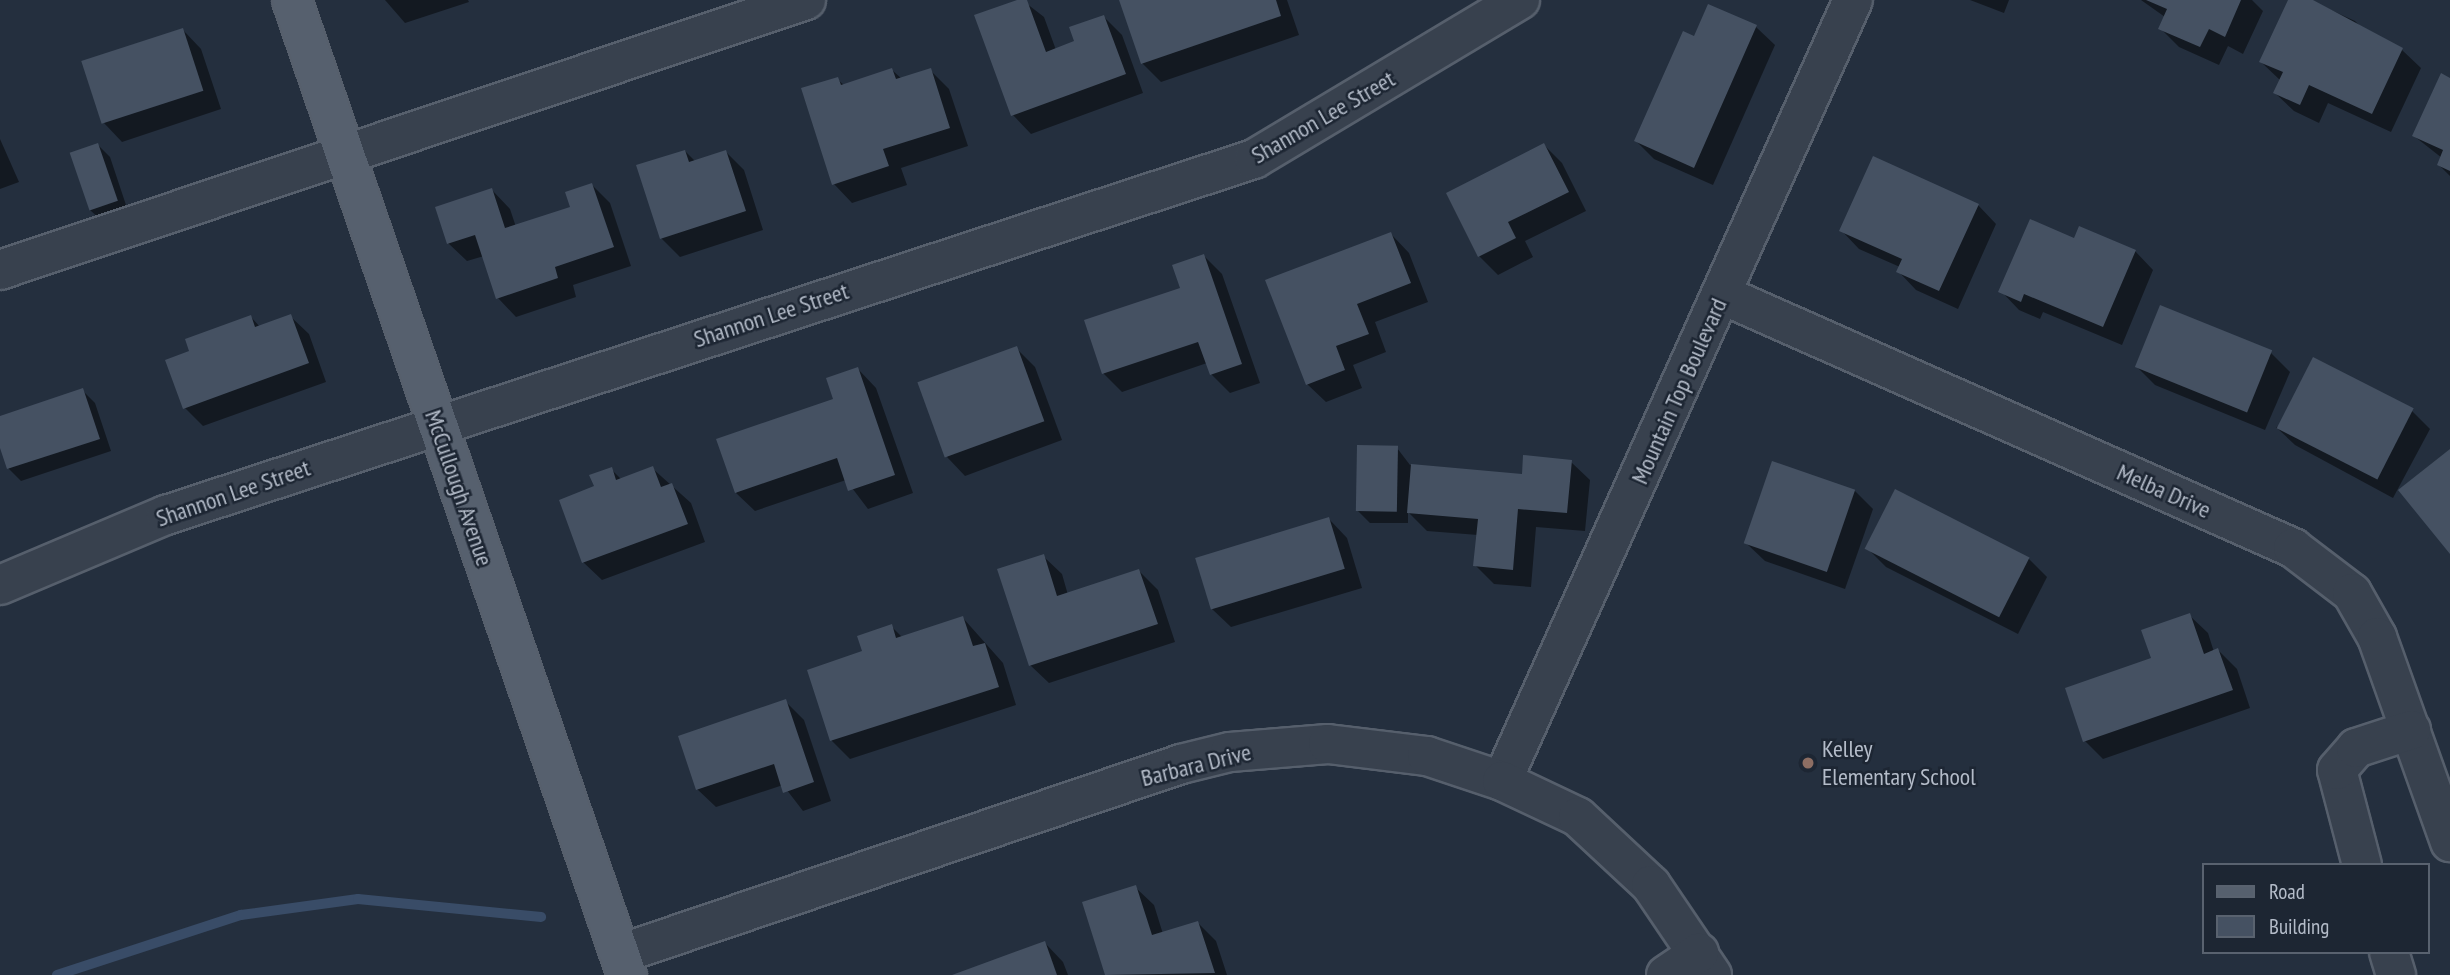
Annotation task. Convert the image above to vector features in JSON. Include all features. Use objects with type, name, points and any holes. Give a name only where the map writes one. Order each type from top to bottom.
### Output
[{"type":"main road","name":"McCullough Avenue","points":[[292,0],[624,964]]},
{"type":"street","points":[[0,270],[806,0]]},
{"type":"street","name":"Shannon Lee Street","points":[[0,585],[166,515],[437,423],[1254,159],[1520,0]]},
{"type":"street","name":"Mountain Top Boulevard","points":[[1502,781],[1723,295],[1853,0]]},
{"type":"street","name":"Melba Drive","points":[[1723,295],[2292,548],[2352,593],[2377,637],[2450,842]]},
{"type":"street","points":[[2361,863],[2337,770],[2356,748],[2411,730]]},
{"type":"street","name":"Barbara Drive","points":[[624,964],[1181,764],[1230,752],[1316,744],[1378,747],[1427,756],[1502,781],[1578,817],[1616,849],[1651,885],[1706,964]]},
{"type":"street","points":[[2390,954],[2396,975]]},
{"type":"street","points":[[1666,975],[1706,964]]},
{"type":"building","points":[[1017,0],[1027,0],[1046,52],[1074,41],[1069,27],[1104,15],[1126,74],[1011,116],[974,15]]},
{"type":"building","points":[[1119,0],[1276,0],[1281,16],[1141,64]]},
{"type":"building","points":[[2146,0],[2241,0],[2225,37],[2209,29],[2200,47],[2158,29],[2167,9]]},
{"type":"building","points":[[2288,0],[2313,0],[2403,48],[2372,114],[2309,85],[2300,105],[2273,93],[2283,72],[2259,62]]},
{"type":"building","points":[[1708,4],[1757,25],[1694,168],[1634,141],[1683,31],[1694,36]]},
{"type":"building","points":[[183,28],[203,91],[102,124],[81,61]]},
{"type":"building","points":[[892,68],[896,79],[931,68],[950,128],[883,149],[889,166],[832,185],[801,88],[838,77],[841,85]]},
{"type":"building","points":[[2441,73],[2450,78],[2450,171],[2437,165],[2443,150],[2412,136]]},
{"type":"building","points":[[98,143],[118,201],[89,210],[70,153]]},
{"type":"building","points":[[1544,143],[1569,192],[1508,222],[1516,238],[1478,257],[1446,193]]},
{"type":"building","points":[[685,150],[689,162],[726,150],[746,211],[660,239],[636,165]]},
{"type":"building","points":[[1873,156],[1979,204],[1939,291],[1896,272],[1902,259],[1839,231]]},
{"type":"building","points":[[592,183],[614,247],[555,267],[558,278],[496,299],[475,235],[447,244],[435,207],[492,188],[505,228],[570,207],[565,192]]},
{"type":"building","points":[[2030,219],[2074,238],[2079,226],[2136,250],[2103,327],[2024,294],[2021,302],[1998,292]]},
{"type":"building","points":[[1391,232],[1411,283],[1357,304],[1369,334],[1336,346],[1345,370],[1306,385],[1265,280]]},
{"type":"building","points":[[1204,254],[1242,364],[1210,375],[1198,342],[1102,374],[1084,320],[1180,288],[1172,265]]},
{"type":"building","points":[[2160,305],[2272,350],[2247,412],[2135,367]]},
{"type":"building","points":[[291,314],[309,363],[183,409],[165,360],[189,351],[185,339],[251,315],[255,327]]},
{"type":"building","points":[[1017,346],[1044,421],[945,457],[917,382]]},
{"type":"building","points":[[2313,357],[2414,408],[2377,480],[2277,428]]},
{"type":"building","points":[[858,367],[895,475],[848,491],[837,458],[735,493],[716,439],[833,399],[826,378]]},
{"type":"building","points":[[83,388],[100,439],[7,469],[0,448],[0,416]]},
{"type":"building","points":[[1357,445],[1398,446],[1397,512],[1356,511]]},
{"type":"building","points":[[2450,449],[2450,554],[2398,490]]},
{"type":"building","points":[[1523,455],[1572,460],[1567,513],[1518,509],[1513,570],[1473,566],[1478,519],[1407,513],[1411,464],[1522,474]]},
{"type":"building","points":[[1772,461],[1855,490],[1827,572],[1744,543]]},
{"type":"building","points":[[653,466],[661,487],[672,483],[688,524],[582,563],[559,500],[594,486],[589,475],[612,467],[616,480]]},
{"type":"building","points":[[1895,489],[2030,558],[1999,617],[1865,549]]},
{"type":"building","points":[[1329,517],[1345,569],[1211,610],[1195,558]]},
{"type":"building","points":[[1044,554],[1057,596],[1139,569],[1158,624],[1029,666],[997,569]]},
{"type":"building","points":[[2190,613],[2204,654],[2218,648],[2233,690],[2083,742],[2065,688],[2151,658],[2141,630]]},
{"type":"building","points":[[963,616],[973,646],[985,643],[999,687],[830,741],[807,670],[862,651],[857,636],[892,624],[896,638]]},
{"type":"building","points":[[786,699],[814,782],[783,793],[774,764],[696,790],[678,736]]},
{"type":"building","points":[[1136,885],[1152,935],[1198,921],[1215,973],[1105,975],[1082,902]]},
{"type":"building","points":[[1045,941],[1057,975],[952,975]]},
{"type":"waterway","points":[[57,975],[241,915],[358,899],[541,917]]},
{"type":"place","name":"Kelley Elementary School","points":[[1808,763]]}]
